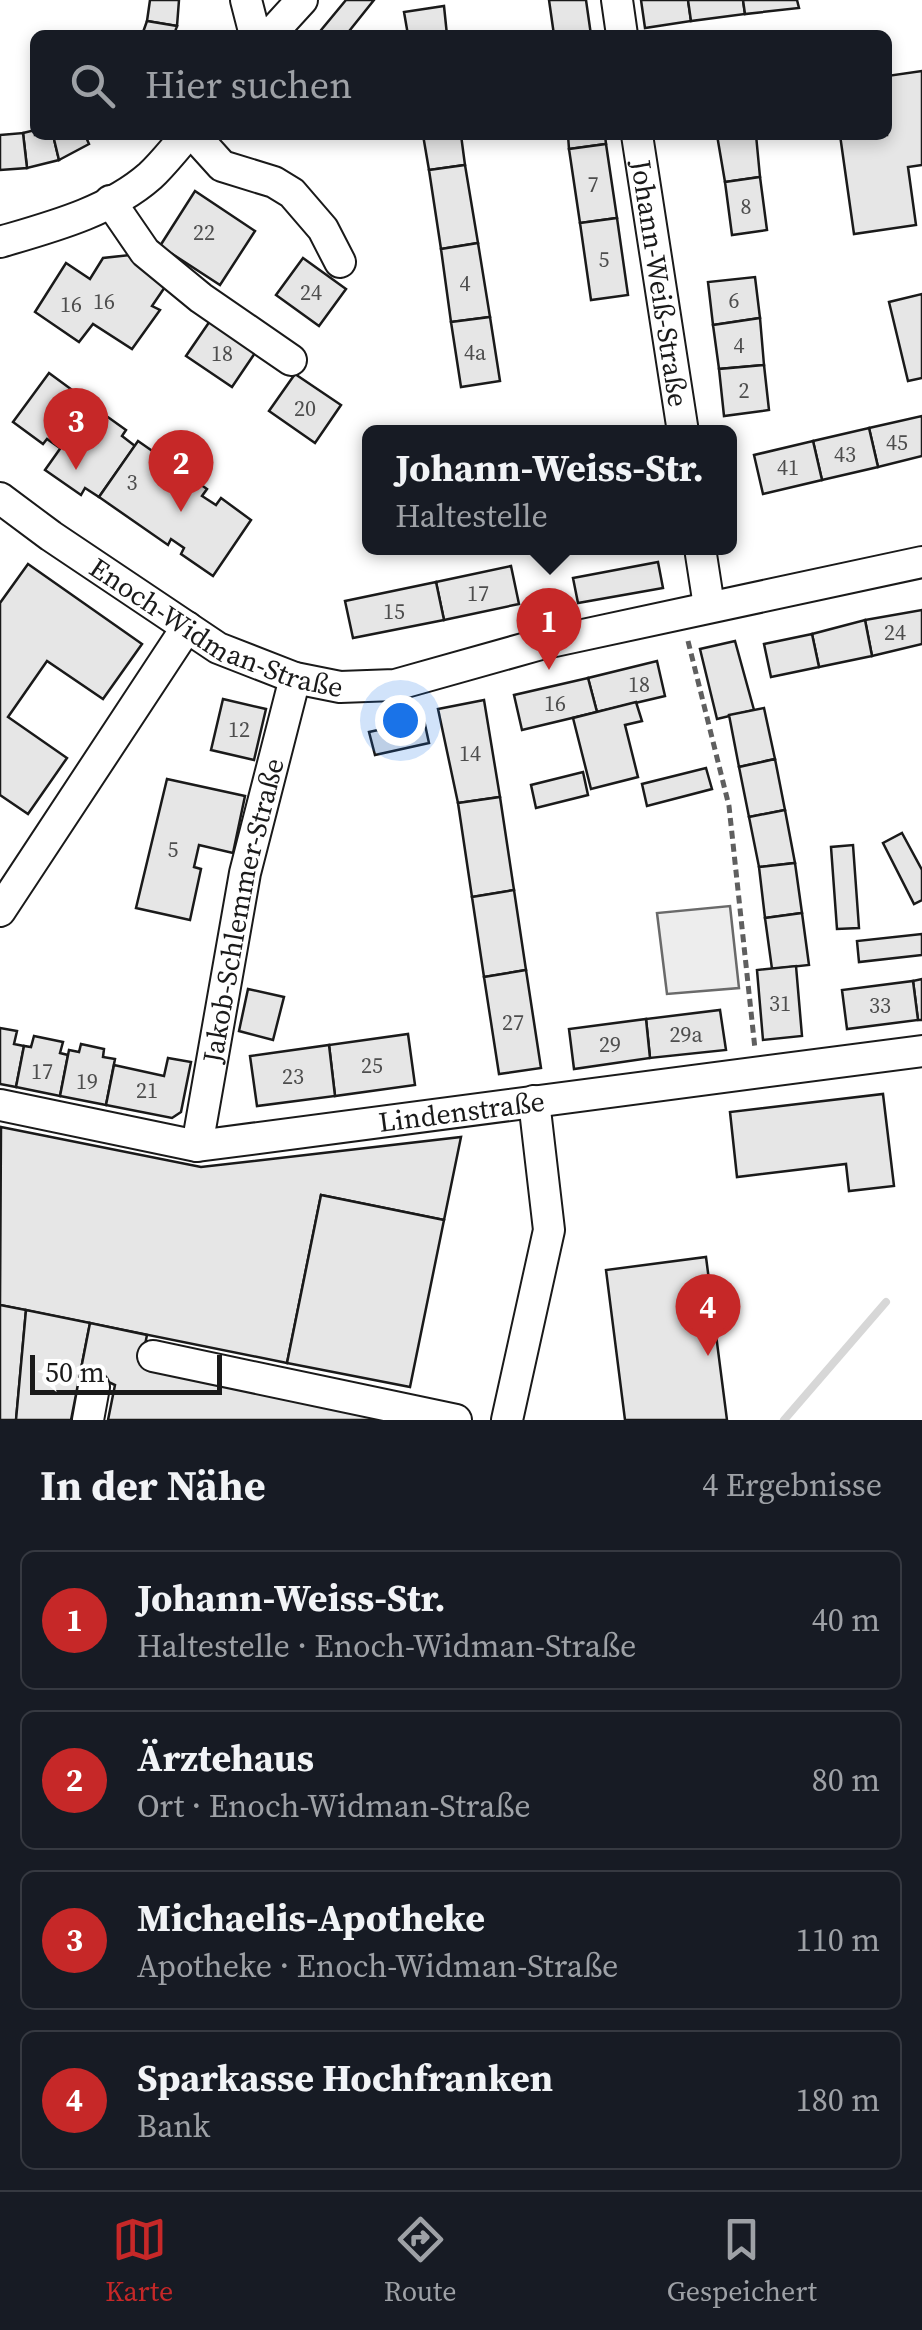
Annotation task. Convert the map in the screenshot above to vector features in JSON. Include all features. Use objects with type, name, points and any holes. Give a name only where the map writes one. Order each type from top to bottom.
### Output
[{"type":"street","points":[[246,0],[254,30]]},
{"type":"street","points":[[275,30],[302,0]]},
{"type":"street","points":[[617,0],[621,30]]},
{"type":"street","points":[[0,242],[55,226],[110,201],[149,177],[186,140]]},
{"type":"street","points":[[196,140],[222,166],[274,182],[292,193],[323,229],[340,262]]},
{"type":"street","name":"Johann-Weiß-Straße","points":[[639,140],[682,425]]},
{"type":"street","points":[[110,201],[145,252],[201,298],[291,360]]},
{"type":"street","name":"Enoch-Widman-Straße","points":[[0,498],[218,648],[295,678],[340,687],[395,685],[541,644],[922,562]]},
{"type":"street","points":[[695,609],[699,555]]},
{"type":"street","points":[[0,910],[187,627]]},
{"type":"street","name":"Jakob-Schlemmer-Straße","points":[[197,1146],[245,873],[295,678]]},
{"type":"street","name":"Lindenstraße","points":[[0,1105],[197,1146],[922,1052]]},
{"type":"street","points":[[507,1420],[548,1230],[534,1101]]},
{"type":"street","points":[[153,1356],[456,1420]]},
{"type":"street","points":[[88,1420],[94,1387]]},
{"type":"path","points":[[695,609],[729,806],[757,1072]]},
{"type":"shaded area","points":[[730,906],[739,988],[667,994],[657,913]]},
{"type":"building","points":[[150,0],[179,0],[177,26],[147,21]]},
{"type":"building","points":[[346,0],[374,0],[350,30],[321,30]]},
{"type":"building","points":[[549,0],[586,0],[590,30],[553,30]]},
{"type":"building","points":[[641,0],[688,0],[691,21],[645,28]]},
{"type":"building","points":[[688,0],[743,0],[745,14],[691,21]]},
{"type":"building","points":[[743,0],[797,0],[799,8],[745,14]]},
{"type":"building","points":[[444,6],[446,30],[407,30],[404,12]]},
{"type":"building","points":[[147,21],[177,26],[176,30],[144,30]]},
{"type":"building","points":[[922,71],[922,165],[908,167],[916,225],[854,234],[841,140],[892,140],[892,75]]},
{"type":"building","points":[[30,131],[30,140],[54,140],[59,160],[27,168],[23,133]]},
{"type":"building","points":[[23,133],[27,168],[0,170],[0,135]]},
{"type":"building","points":[[54,140],[87,140],[89,144],[59,160]]},
{"type":"building","points":[[424,140],[462,140],[465,165],[429,170]]},
{"type":"building","points":[[568,140],[606,140],[606,144],[569,149]]},
{"type":"building","points":[[718,140],[756,140],[760,177],[725,182]]},
{"type":"building","points":[[606,144],[617,218],[580,223],[569,149]]},
{"type":"building","points":[[465,165],[478,243],[441,249],[429,170]]},
{"type":"building","points":[[760,177],[767,230],[732,235],[725,182]]},
{"type":"building","points":[[195,191],[255,231],[220,285],[160,246]]},
{"type":"building","points":[[617,218],[628,295],[591,300],[580,223]]},
{"type":"building","points":[[478,243],[490,317],[451,322],[441,249]]},
{"type":"building","points":[[130,255],[169,281],[152,306],[160,310],[132,349],[93,324],[79,342],[35,312],[66,263],[90,279],[103,258]]},
{"type":"building","points":[[303,258],[346,289],[319,326],[276,295]]},
{"type":"building","points":[[755,277],[760,318],[713,325],[708,282]]},
{"type":"building","points":[[922,294],[922,378],[908,381],[889,302]]},
{"type":"building","points":[[490,317],[500,381],[461,387],[451,322]]},
{"type":"building","points":[[212,318],[257,350],[232,387],[186,356]]},
{"type":"building","points":[[760,318],[764,365],[719,369],[713,325]]},
{"type":"building","points":[[764,365],[769,410],[724,416],[719,369]]},
{"type":"building","points":[[49,373],[79,395],[76,400],[88,409],[60,448],[47,439],[43,444],[13,422]]},
{"type":"building","points":[[295,374],[341,405],[315,443],[269,411]]},
{"type":"building","points":[[91,405],[126,430],[122,436],[135,446],[99,497],[85,488],[81,495],[45,470]]},
{"type":"building","points":[[922,416],[922,456],[878,467],[869,428]]},
{"type":"building","points":[[869,428],[878,467],[822,480],[813,441]]},
{"type":"building","points":[[138,441],[207,489],[202,496],[216,505],[221,498],[251,520],[213,576],[181,554],[184,548],[171,539],[168,545],[99,497]]},
{"type":"building","points":[[813,441],[822,480],[763,494],[754,455]]},
{"type":"building","points":[[658,562],[663,588],[578,603],[573,578]]},
{"type":"building","points":[[28,564],[142,644],[103,699],[47,661],[8,717],[67,758],[28,814],[0,795],[0,603]]},
{"type":"building","points":[[511,566],[519,604],[444,620],[436,582]]},
{"type":"building","points":[[436,582],[444,620],[353,638],[345,601]]},
{"type":"building","points":[[922,610],[922,644],[872,656],[865,620]]},
{"type":"building","points":[[865,620],[872,656],[819,667],[812,634]]},
{"type":"building","points":[[812,634],[819,667],[771,677],[764,644]]},
{"type":"building","points":[[735,641],[754,710],[717,719],[700,649]]},
{"type":"building","points":[[657,661],[665,696],[597,712],[588,678]]},
{"type":"building","points":[[588,678],[597,712],[522,730],[514,695]]},
{"type":"building","points":[[223,699],[266,709],[254,760],[211,750]]},
{"type":"building","points":[[484,700],[500,797],[458,803],[438,709]]},
{"type":"building","points":[[636,702],[642,721],[625,725],[638,777],[591,789],[573,718]]},
{"type":"building","points":[[764,708],[775,759],[739,767],[729,715]]},
{"type":"building","points":[[424,720],[429,743],[375,755],[369,732]]},
{"type":"building","points":[[775,759],[785,810],[749,817],[739,767]]},
{"type":"building","points":[[706,768],[712,789],[647,806],[642,784]]},
{"type":"building","points":[[583,772],[588,795],[536,808],[531,785]]},
{"type":"building","points":[[167,779],[245,796],[233,853],[199,845],[194,867],[201,869],[190,920],[136,908]]},
{"type":"building","points":[[500,797],[514,890],[472,897],[458,803]]},
{"type":"building","points":[[785,810],[795,863],[759,867],[749,817]]},
{"type":"building","points":[[902,833],[922,870],[922,900],[914,904],[883,843]]},
{"type":"building","points":[[853,845],[859,928],[837,929],[831,847]]},
{"type":"building","points":[[795,863],[802,913],[765,918],[759,867]]},
{"type":"building","points":[[514,890],[526,970],[484,977],[472,897]]},
{"type":"building","points":[[802,913],[809,965],[772,969],[765,918]]},
{"type":"building","points":[[922,934],[922,955],[859,962],[857,941]]},
{"type":"building","points":[[796,966],[802,1036],[763,1040],[757,970]]},
{"type":"building","points":[[526,970],[541,1068],[499,1074],[484,977]]},
{"type":"building","points":[[922,979],[922,1020],[918,1020],[913,981]]},
{"type":"building","points":[[913,981],[918,1020],[847,1029],[842,990]]},
{"type":"building","points":[[248,989],[284,997],[273,1040],[239,1031]]},
{"type":"building","points":[[720,1010],[726,1050],[650,1058],[646,1019]]},
{"type":"building","points":[[646,1019],[650,1058],[574,1069],[569,1029]]},
{"type":"building","points":[[0,1028],[17,1031],[14,1044],[24,1046],[16,1087],[0,1084]]},
{"type":"building","points":[[408,1034],[415,1085],[335,1096],[329,1045]]},
{"type":"building","points":[[34,1036],[63,1042],[60,1053],[68,1055],[60,1096],[16,1087],[24,1046],[31,1047]]},
{"type":"building","points":[[81,1044],[104,1049],[103,1057],[115,1059],[106,1105],[60,1096],[69,1050],[79,1052]]},
{"type":"building","points":[[329,1045],[335,1096],[257,1106],[250,1056]]},
{"type":"building","points":[[168,1058],[191,1062],[181,1112],[172,1118],[106,1105],[114,1065],[164,1076]]},
{"type":"building","points":[[883,1094],[894,1186],[849,1191],[846,1164],[737,1177],[730,1112]]},
{"type":"building","points":[[1,1127],[201,1167],[461,1137],[444,1220],[321,1195],[287,1363],[0,1305]]},
{"type":"building","points":[[321,1195],[444,1220],[410,1387],[287,1363]]},
{"type":"building","points":[[706,1257],[727,1420],[625,1420],[606,1270]]},
{"type":"building","points":[[0,1305],[26,1310],[16,1420],[0,1420]]},
{"type":"building","points":[[26,1310],[90,1323],[71,1420],[16,1420]]},
{"type":"building","points":[[90,1323],[147,1335],[141,1364],[411,1420],[108,1420],[115,1385],[81,1369]]},
{"type":"waterway","points":[[784,1420],[886,1302]]},
{"type":"place","name":"Michaelis-Apotheke","points":[[76,470]]},
{"type":"place","name":"Ärztehaus","points":[[181,512]]},
{"type":"place","name":"Johann-Weiss-Str.","points":[[549,670]]},
{"type":"place","name":"Sparkasse Hochfranken","points":[[708,1356]]}]
